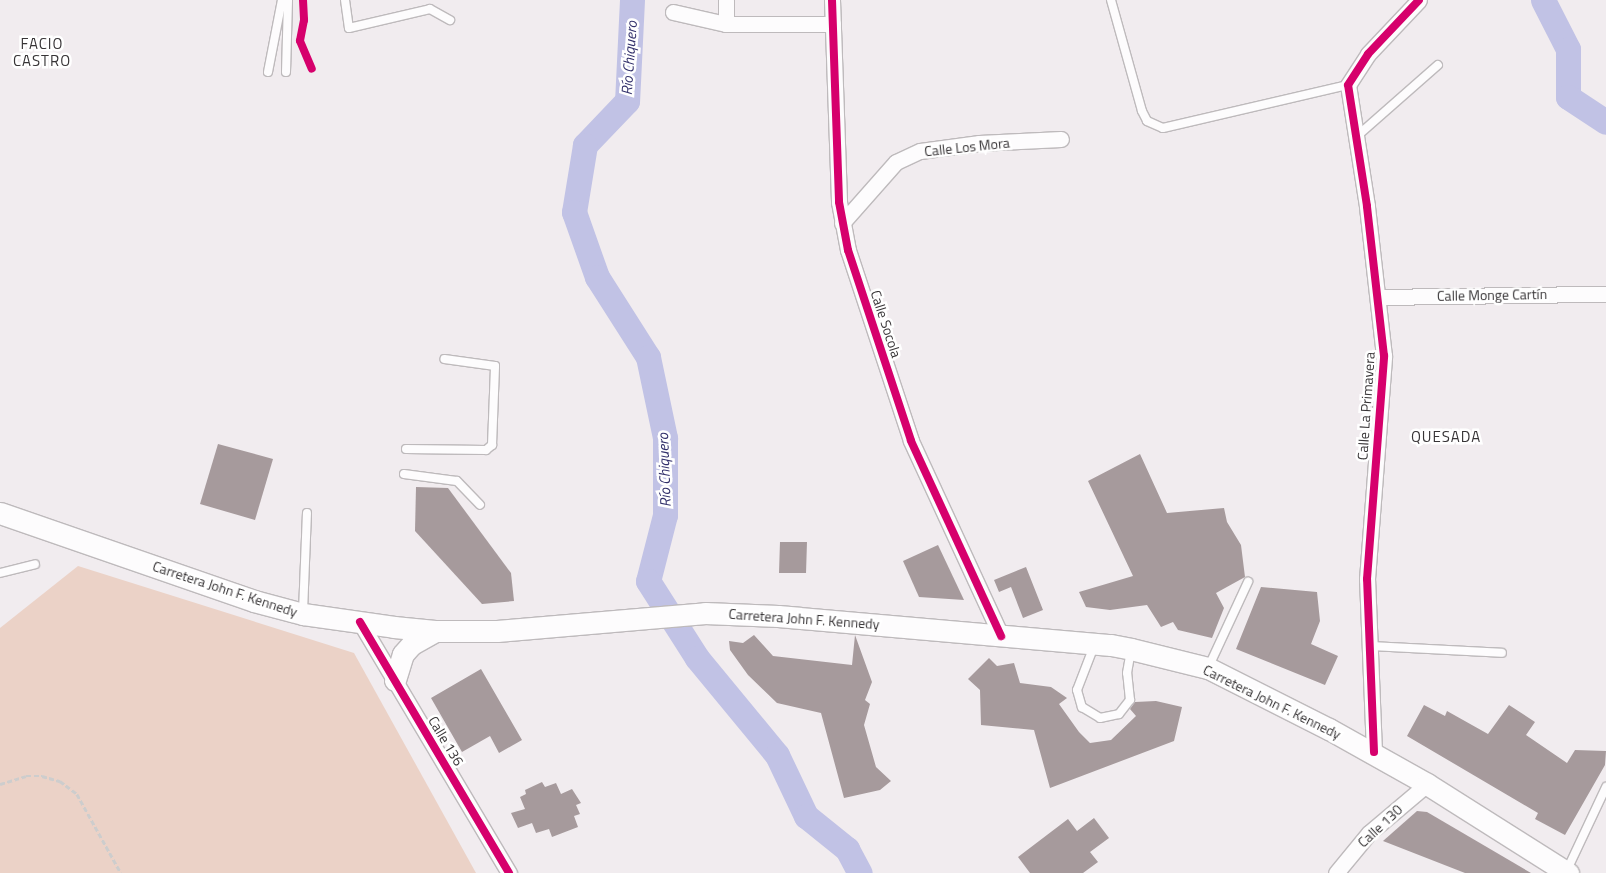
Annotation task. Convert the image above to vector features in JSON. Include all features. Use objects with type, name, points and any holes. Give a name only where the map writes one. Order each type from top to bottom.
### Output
[{"type":"main road","name":"Carretera John F. Kennedy","points":[[0,513],[254,601],[303,614],[360,622],[435,631],[522,629],[705,612],[1095,644],[1131,650],[1208,668],[1374,752],[1427,784],[1558,870]]},
{"type":"main road","points":[[395,680],[403,654],[422,636],[435,631]]},
{"type":"street","points":[[726,0],[726,24]]},
{"type":"street","name":"Calle Socola","points":[[832,0],[842,222],[848,250],[911,441],[1001,636]]},
{"type":"street","points":[[1348,85],[1368,54],[1419,0]]},
{"type":"street","points":[[672,12],[726,24],[833,24]]},
{"type":"street","name":"Calle La Primavera","points":[[1348,85],[1378,297],[1384,356],[1367,579],[1374,752]]},
{"type":"street","name":"Calle Los Mora","points":[[842,222],[896,162],[920,150],[1061,139]]},
{"type":"street","name":"Calle Monge Cartín","points":[[1378,297],[1606,294]]},
{"type":"street","name":"Calle 136","points":[[360,622],[509,873]]},
{"type":"street","name":"Calle 130","points":[[1336,873],[1369,832],[1427,784]]},
{"type":"lane","points":[[268,72],[282,0]]},
{"type":"lane","points":[[286,72],[288,0]]},
{"type":"lane","points":[[345,0],[346,26],[354,29],[430,9],[450,20]]},
{"type":"lane","points":[[430,9],[431,0]]},
{"type":"lane","points":[[1111,0],[1142,111],[1147,121],[1163,128],[1348,85]]},
{"type":"lane","points":[[1356,137],[1438,65]]},
{"type":"lane","points":[[406,449],[486,450],[492,445],[495,366],[444,359]]},
{"type":"lane","points":[[404,474],[457,481],[480,504]]},
{"type":"lane","points":[[303,614],[307,513]]},
{"type":"lane","points":[[0,573],[35,564]]},
{"type":"lane","points":[[1208,668],[1248,582]]},
{"type":"lane","points":[[1095,644],[1077,690],[1082,706],[1100,718],[1119,714],[1130,700],[1127,673],[1131,650]]},
{"type":"lane","points":[[1370,646],[1502,653]]},
{"type":"lane","points":[[1558,870],[1606,787]]},
{"type":"path","points":[[0,784],[26,776],[42,776],[60,781],[77,794],[121,873]]},
{"type":"shaded area","points":[[78,566],[354,653],[476,873],[0,873],[0,628]]},
{"type":"building","points":[[218,444],[273,459],[255,520],[200,504]]},
{"type":"building","points":[[1140,454],[1167,513],[1224,508],[1227,522],[1241,545],[1245,577],[1216,593],[1224,608],[1212,638],[1178,630],[1173,622],[1161,627],[1147,605],[1110,610],[1086,607],[1079,592],[1133,576],[1088,481]]},
{"type":"building","points":[[416,487],[448,488],[511,573],[514,601],[482,604],[415,531]]},
{"type":"building","points":[[780,542],[807,542],[806,573],[779,573]]},
{"type":"building","points":[[938,545],[964,600],[919,597],[903,561]]},
{"type":"building","points":[[1026,567],[1043,610],[1023,618],[1011,587],[999,592],[994,580]]},
{"type":"building","points":[[1261,587],[1317,592],[1320,621],[1311,644],[1338,656],[1325,685],[1236,649]]},
{"type":"building","points":[[754,635],[773,656],[852,665],[855,635],[872,682],[865,700],[870,704],[864,725],[876,767],[891,781],[880,790],[844,798],[821,713],[777,703],[748,675],[730,650],[729,641],[743,643]]},
{"type":"building","points":[[989,658],[997,666],[1014,663],[1020,683],[1051,687],[1067,698],[1059,704],[1079,732],[1090,743],[1111,740],[1136,716],[1130,709],[1135,702],[1156,701],[1182,707],[1174,741],[1050,788],[1034,730],[981,725],[980,690],[968,679]]},
{"type":"building","points":[[481,669],[522,740],[499,753],[490,736],[462,752],[431,698]]},
{"type":"building","points":[[1424,705],[1445,716],[1447,711],[1488,734],[1509,705],[1535,722],[1526,735],[1567,763],[1575,750],[1606,751],[1605,765],[1565,835],[1535,819],[1538,813],[1407,736]]},
{"type":"building","points":[[542,782],[545,787],[556,783],[561,794],[572,789],[581,803],[576,805],[580,814],[574,816],[578,827],[552,837],[549,829],[536,833],[532,823],[518,828],[511,813],[525,809],[520,797],[526,794],[525,790]]},
{"type":"building","points":[[1417,811],[1427,812],[1531,873],[1465,873],[1383,841]]},
{"type":"building","points":[[1094,818],[1109,838],[1090,852],[1098,862],[1083,873],[1030,873],[1018,857],[1068,819],[1077,831]]},
{"type":"waterway","name":"Río Chiquero","points":[[632,0],[627,101],[585,145],[574,212],[597,277],[648,357],[665,438],[665,515],[648,581],[697,658],[777,755],[806,816],[847,849],[860,873]]},
{"type":"waterway","points":[[1543,0],[1568,49],[1568,97],[1606,122]]},
{"type":"cycle path","points":[[303,0],[304,20],[300,41],[312,69]]},
{"type":"cycle path","points":[[832,0],[839,202],[848,250],[911,441],[1001,636]]},
{"type":"cycle path","points":[[1374,752],[1367,579],[1384,356],[1367,206],[1348,85],[1368,54],[1419,0]]},
{"type":"cycle path","points":[[360,622],[509,873]]},
{"type":"district","name":"FACIO CASTRO","points":[[42,52]]},
{"type":"district","name":"QUESADA","points":[[1446,437]]}]
